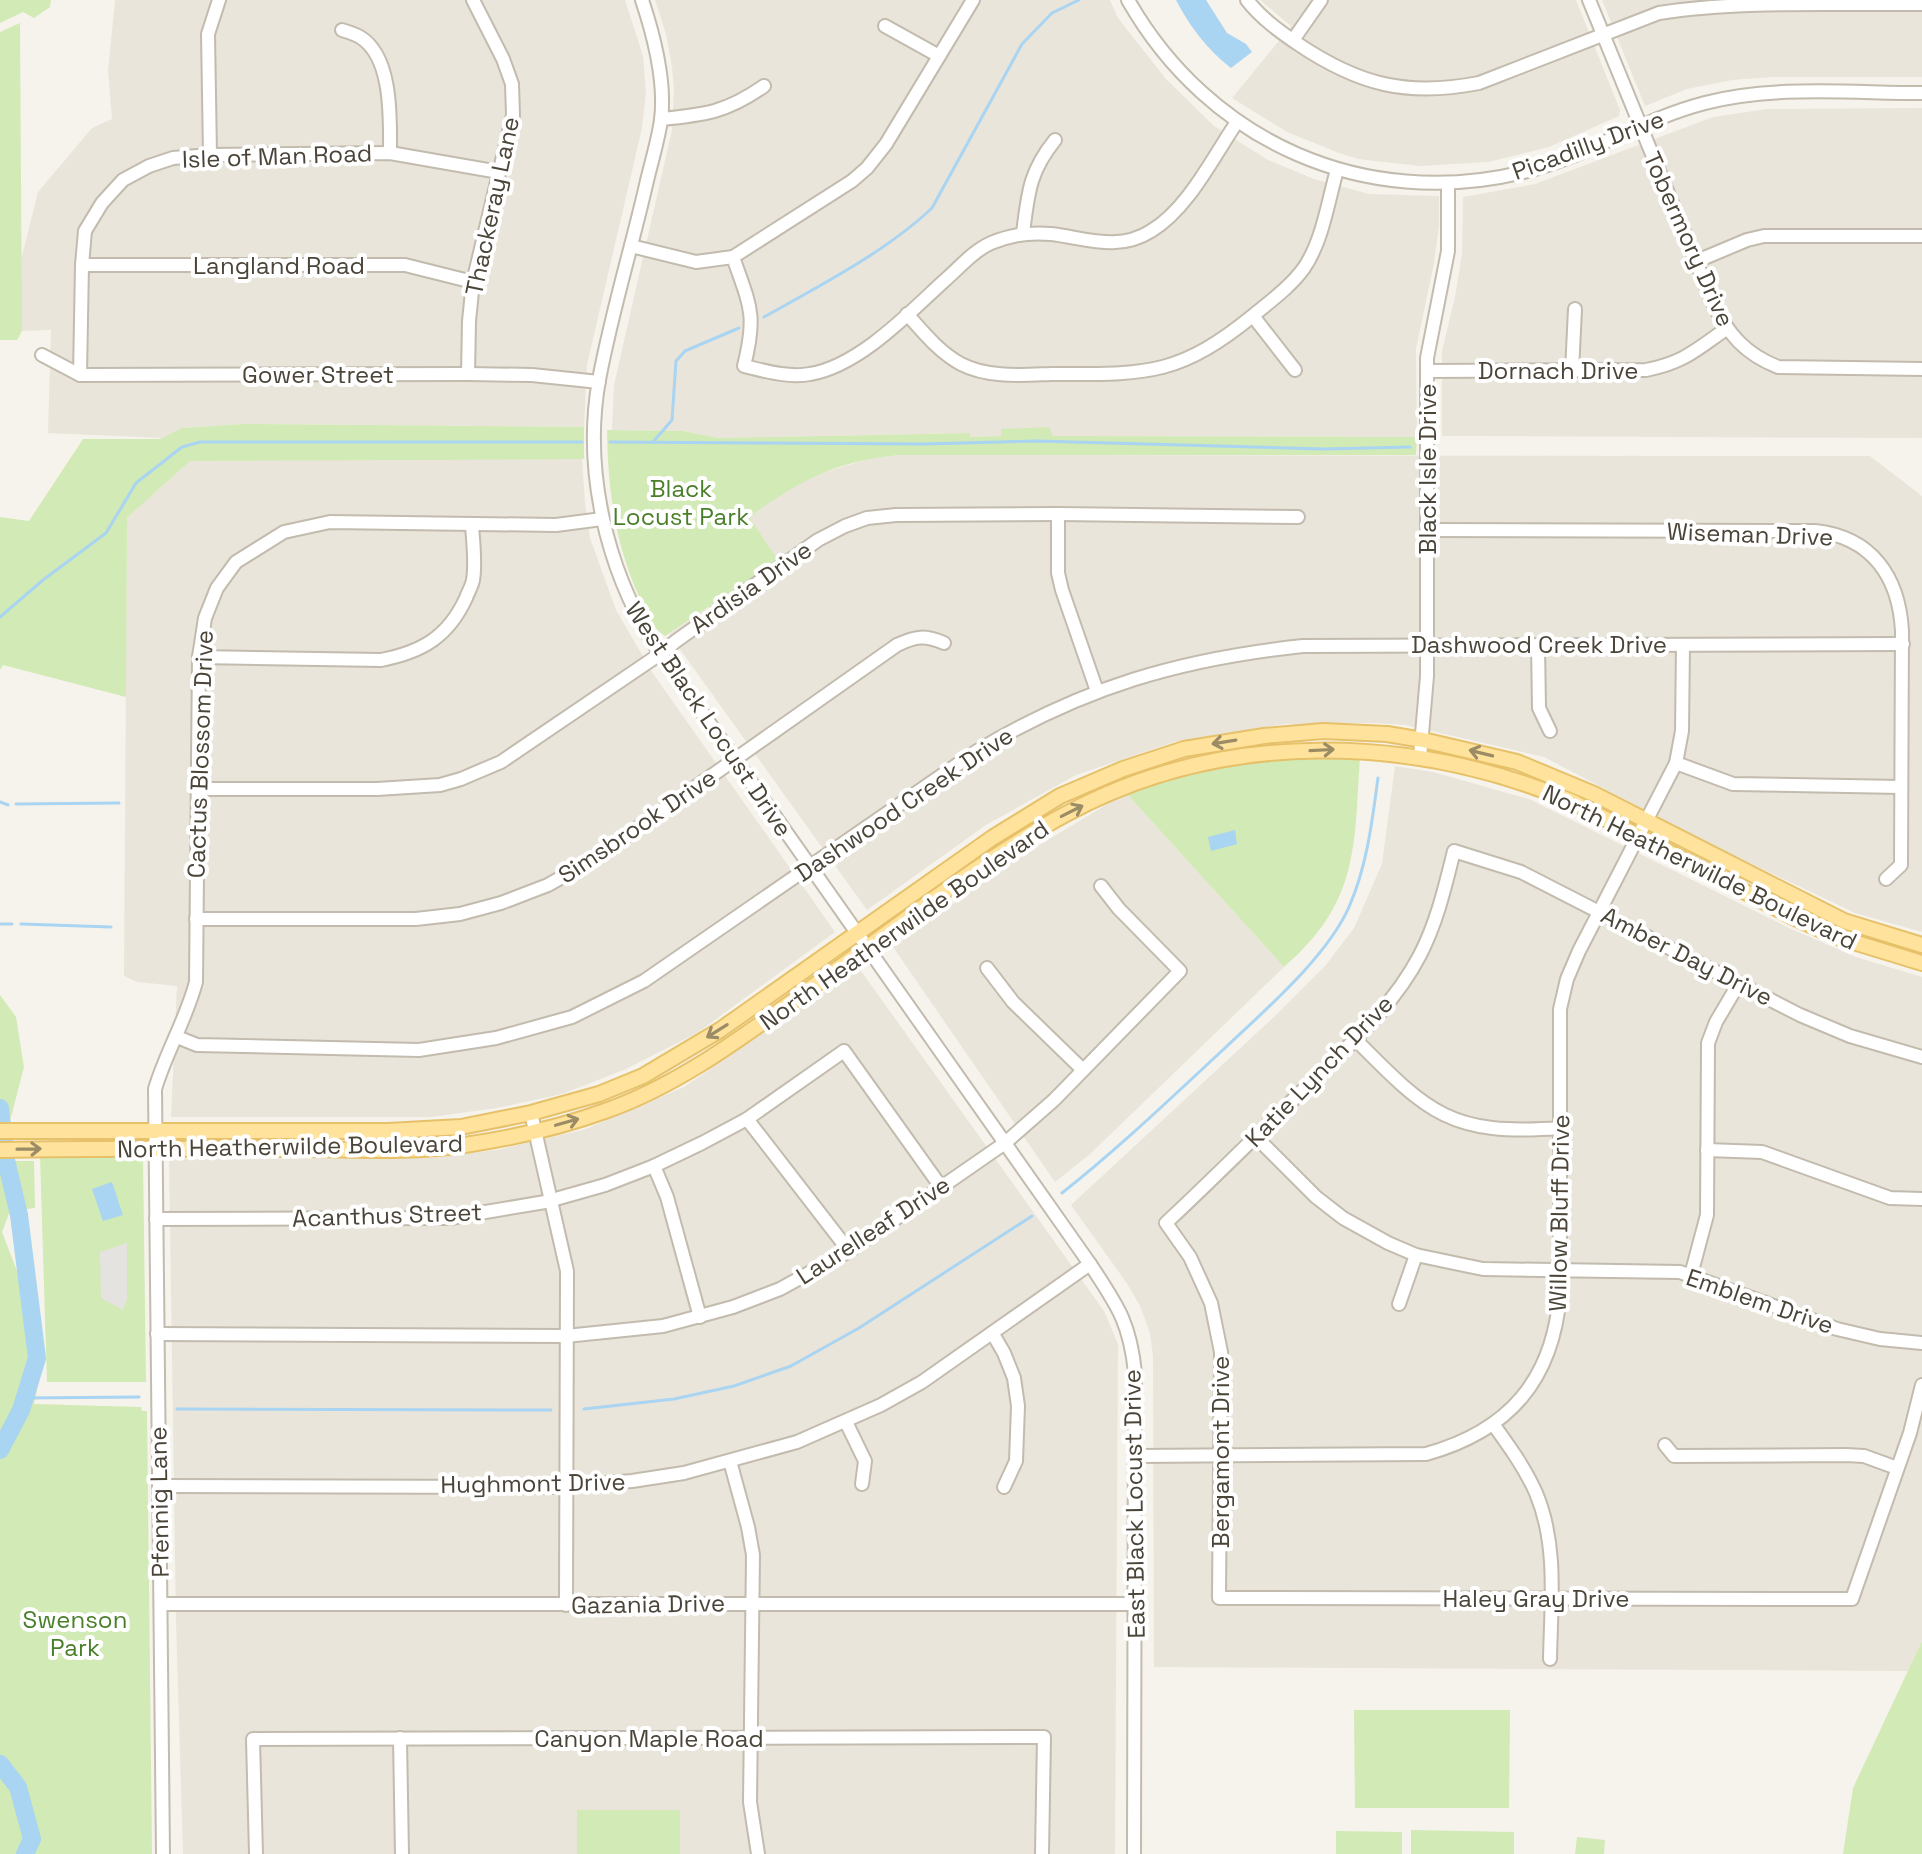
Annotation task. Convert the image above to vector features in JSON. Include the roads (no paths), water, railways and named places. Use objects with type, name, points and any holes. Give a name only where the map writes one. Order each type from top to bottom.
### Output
[{"type":"main road","name":"North Heatherwilde Boulevard","points":[[0,1131],[388,1131],[461,1127],[531,1113],[599,1094],[643,1076],[720,1030],[1026,816],[1060,796],[1123,769],[1184,749],[1277,735],[1355,731],[1423,740],[1517,762],[1594,794],[1844,921],[1922,945]]},
{"type":"main road","name":"North Heatherwilde Boulevard","points":[[0,1150],[389,1149],[464,1145],[536,1131],[605,1111],[651,1092],[729,1045],[1068,812],[1129,786],[1189,766],[1268,754],[1354,749],[1420,757],[1542,789],[1793,917],[1837,937],[1922,963]]},
{"type":"street","points":[[210,155],[208,34],[219,0]]},
{"type":"street","name":"Thackeray Lane","points":[[468,374],[473,282],[513,115],[512,84],[492,32],[473,0]]},
{"type":"street","name":"West Black Locust Drive","points":[[642,0],[658,60],[661,119],[599,382],[595,431],[602,519],[614,566],[634,614],[734,761],[868,947]]},
{"type":"street","points":[[631,246],[696,262],[733,257],[867,168],[886,144],[973,0]]},
{"type":"street","name":"Picadilly Drive","points":[[1128,0],[1140,22],[1173,65],[1195,89],[1237,122],[1276,145],[1337,170],[1392,181],[1448,183],[1484,180],[1527,171],[1706,103],[1751,94],[1922,93]]},
{"type":"street","points":[[1247,0],[1259,15],[1329,65],[1358,77],[1411,89],[1432,90],[1498,77],[1602,34],[1679,9],[1788,2],[1920,3]]},
{"type":"street","points":[[1293,40],[1321,0]]},
{"type":"street","name":"Tobermory Drive","points":[[1589,0],[1639,127],[1726,329],[1741,347],[1778,367],[1922,369]]},
{"type":"street","points":[[885,26],[939,56]]},
{"type":"street","points":[[342,30],[361,37],[374,51],[385,79],[391,112],[390,153]]},
{"type":"street","points":[[661,119],[719,112],[764,86]]},
{"type":"street","points":[[733,257],[752,311],[753,331],[744,366],[778,374],[810,375],[853,358],[988,245],[1023,233],[1050,234],[1090,243],[1128,241],[1148,233],[1166,221],[1182,204],[1237,122]]},
{"type":"street","points":[[1023,233],[1028,194],[1038,160],[1055,140]]},
{"type":"street","name":"Isle of Man Road","points":[[80,375],[85,231],[102,203],[123,180],[149,166],[173,158],[210,155],[390,153],[499,172]]},
{"type":"street","points":[[907,314],[935,345],[962,364],[982,371],[1011,375],[1137,374],[1180,363],[1217,344],[1290,285],[1305,267],[1316,245],[1337,170]]},
{"type":"street","name":"Black Isle Drive","points":[[1420,757],[1427,644],[1427,371],[1431,331],[1448,251],[1448,183]]},
{"type":"street","points":[[1697,261],[1764,236],[1922,236]]},
{"type":"street","name":"Langland Road","points":[[82,265],[405,265],[473,282]]},
{"type":"street","points":[[1572,371],[1575,309]]},
{"type":"street","points":[[1253,316],[1295,370]]},
{"type":"street","name":"Dornach Drive","points":[[1427,371],[1646,370],[1670,366],[1690,356],[1726,329]]},
{"type":"street","name":"Gower Street","points":[[42,355],[80,375],[468,374],[532,375],[599,382]]},
{"type":"street","points":[[1058,514],[1058,573],[1097,691]]},
{"type":"street","name":"Ardisia Drive","points":[[196,789],[377,789],[440,785],[483,771],[525,747],[660,654],[818,540],[867,518],[1058,514],[1298,517]]},
{"type":"street","name":"Cactus Blossom Drive","points":[[155,1150],[155,1089],[196,982],[199,657],[205,618],[217,588],[236,562],[284,532],[330,522],[556,525],[602,519]]},
{"type":"street","points":[[199,657],[381,660],[408,655],[434,640],[452,623],[463,603],[473,581],[472,525]]},
{"type":"street","name":"Wiseman Drive","points":[[1428,530],[1830,533],[1853,541],[1868,551],[1886,573],[1899,603],[1903,644],[1901,865],[1886,879]]},
{"type":"street","name":"Simsbrook Drive","points":[[196,919],[416,919],[460,914],[501,903],[548,885],[592,860],[897,645],[915,636],[926,636],[944,643]]},
{"type":"street","name":"Dashwood Creek Drive","points":[[177,1037],[197,1045],[419,1050],[456,1046],[572,1017],[644,981],[977,751],[1022,724],[1097,691],[1181,664],[1245,652],[1303,646],[1903,644]]},
{"type":"street","points":[[1538,645],[1539,708],[1550,731]]},
{"type":"street","name":"Willow Bluff Drive","points":[[1136,1456],[1426,1454],[1465,1440],[1493,1424],[1522,1399],[1538,1376],[1558,1322],[1560,1009],[1567,979],[1599,911],[1676,763],[1682,731],[1683,645]]},
{"type":"street","points":[[1676,763],[1733,784],[1901,787]]},
{"type":"street","name":"Amber Day Drive","points":[[1454,851],[1521,872],[1850,1036],[1922,1057]]},
{"type":"street","name":"Katie Lynch Drive","points":[[1166,1223],[1389,1002],[1419,956],[1441,905],[1454,851]]},
{"type":"street","name":"Laurelleaf Drive","points":[[157,1334],[566,1336],[643,1329],[700,1317],[780,1289],[849,1251],[1005,1143],[1054,1100],[1180,971],[1119,909],[1101,886]]},
{"type":"street","name":"East Black Locust Drive","points":[[868,947],[1090,1264],[1122,1314],[1131,1343],[1135,1373],[1136,1456],[1134,1854]]},
{"type":"street","points":[[987,968],[1013,1002],[1083,1070]]},
{"type":"street","points":[[1691,1275],[1707,1215],[1708,1043],[1716,1022],[1739,983]]},
{"type":"street","points":[[1355,1039],[1418,1100],[1442,1114],[1469,1125],[1496,1130],[1560,1128]]},
{"type":"street","name":"Acanthus Street","points":[[156,1219],[450,1218],[553,1200],[654,1166],[747,1119],[844,1051],[941,1187]]},
{"type":"street","points":[[531,1113],[567,1271],[566,1605]]},
{"type":"street","points":[[747,1119],[849,1251]]},
{"type":"street","name":"Emblem Drive","points":[[1256,1137],[1316,1197],[1343,1218],[1416,1255],[1483,1269],[1649,1270],[1691,1275],[1837,1329],[1880,1339],[1922,1343]]},
{"type":"street","name":"Pfennig Lane","points":[[155,1150],[163,1854]]},
{"type":"street","points":[[1707,1150],[1762,1152],[1890,1198],[1922,1199]]},
{"type":"street","points":[[654,1166],[667,1197],[700,1317]]},
{"type":"street","name":"Bergamont Drive","points":[[1166,1223],[1190,1257],[1200,1279],[1221,1352],[1219,1598]]},
{"type":"street","points":[[1399,1304],[1416,1255]]},
{"type":"street","name":"Hughmont Drive","points":[[159,1486],[565,1487],[632,1481],[730,1461],[797,1442],[846,1422],[922,1382],[1090,1264]]},
{"type":"street","points":[[993,1334],[1014,1378],[1018,1406],[1016,1461],[1004,1487]]},
{"type":"street","points":[[1665,1445],[1674,1456],[1846,1455],[1864,1456],[1897,1468],[1915,1417],[1922,1385]]},
{"type":"street","points":[[846,1422],[865,1461],[862,1484]]},
{"type":"street","points":[[1493,1424],[1518,1459],[1542,1511],[1550,1552],[1550,1659]]},
{"type":"street","points":[[730,1461],[750,1541],[753,1603],[750,1802],[758,1854]]},
{"type":"street","name":"Haley Gray Drive","points":[[1219,1598],[1852,1599],[1897,1468]]},
{"type":"street","name":"Gazania Drive","points":[[161,1604],[1136,1604]]},
{"type":"street","name":"Canyon Maple Road","points":[[256,1854],[253,1739],[1044,1737],[1042,1854]]},
{"type":"street","points":[[400,1738],[402,1854]]},
{"type":"water","points":[[1176,0],[1206,0],[1227,33],[1246,44],[1252,52],[1231,68],[1200,37]]},
{"type":"water","points":[[1235,830],[1237,844],[1211,851],[1208,837]]},
{"type":"water","points":[[112,1182],[123,1215],[103,1221],[92,1189]]},
{"type":"waterway","points":[[764,317],[873,253],[932,208],[1022,44],[1052,13],[1079,0]]},
{"type":"waterway","points":[[653,442],[672,420],[676,361],[685,351],[739,328]]},
{"type":"waterway","points":[[610,442],[924,444],[1037,441],[1324,449],[1410,447]]},
{"type":"waterway","points":[[0,617],[106,533],[136,483],[182,447],[200,442],[582,442]]},
{"type":"waterway","points":[[1062,1193],[1145,1122],[1258,1017],[1326,945],[1349,907],[1360,876],[1378,778]]},
{"type":"waterway","points":[[0,802],[8,805]]},
{"type":"waterway","points":[[16,804],[119,803]]},
{"type":"waterway","points":[[0,924],[12,924]]},
{"type":"waterway","points":[[21,924],[111,927]]},
{"type":"waterway","points":[[0,1108],[6,1160],[19,1215],[37,1358],[21,1410],[0,1450]]},
{"type":"waterway","points":[[584,1409],[674,1399],[734,1386],[791,1366],[859,1328],[1032,1216]]},
{"type":"waterway","points":[[25,1398],[139,1397]]},
{"type":"waterway","points":[[177,1409],[551,1410]]},
{"type":"waterway","points":[[0,1764],[18,1787],[32,1839],[25,1854]]},
{"type":"park label","name":"Black Locust Park","points":[[681,502]]},
{"type":"park label","name":"Swenson Park","points":[[75,1633]]}]
